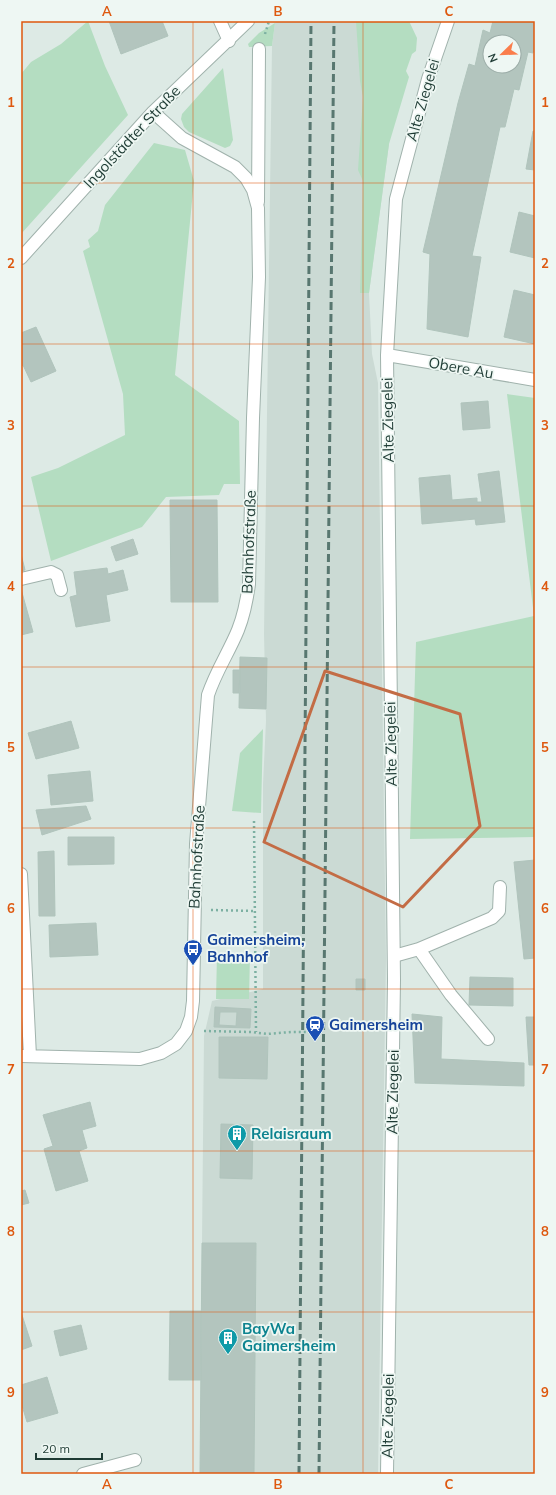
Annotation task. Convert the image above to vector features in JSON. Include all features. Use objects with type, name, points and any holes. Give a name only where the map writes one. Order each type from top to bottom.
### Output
[{"type":"street","points":[[220,21],[228,41]]},
{"type":"street","name":"Ingolstädter Straße","points":[[21,258],[153,112],[248,21]]},
{"type":"street","name":"Alte Ziegelei","points":[[387,1474],[394,956],[387,356],[396,199],[428,79],[448,21]]},
{"type":"street","points":[[258,208],[259,49]]},
{"type":"street","name":"Bahnhofstraße","points":[[25,1056],[140,1058],[160,1053],[176,1044],[186,1031],[191,1017],[193,1001],[196,844],[208,695],[215,674],[238,630],[246,606],[249,584],[253,418],[259,277],[258,208],[253,190],[246,178],[235,167],[182,138],[153,112]]},
{"type":"street","name":"Obere Au","points":[[387,356],[535,380]]},
{"type":"street","points":[[21,579],[51,572],[57,575],[61,590]]},
{"type":"street","points":[[21,874],[25,1056]]},
{"type":"street","points":[[394,956],[419,949],[492,918],[499,911],[500,887]]},
{"type":"street","points":[[419,949],[451,995],[488,1039]]},
{"type":"street","points":[[83,1474],[135,1460]]},
{"type":"path","points":[[254,821],[256,1032]]},
{"type":"path","points":[[195,909],[255,911]]},
{"type":"path","points":[[186,1031],[256,1032],[267,1034],[319,1032]]},
{"type":"highlighted area","points":[[325,671],[460,714],[480,826],[403,907],[264,842]]},
{"type":"shaded area","points":[[278,21],[384,21],[389,144],[369,293],[372,354],[378,383],[386,958],[378,1474],[254,1474],[256,1243],[202,1243],[204,1036],[212,1001],[263,989],[263,784],[266,721],[264,634],[272,46],[275,23]]},
{"type":"green space","points":[[88,21],[105,66],[128,115],[21,234],[21,74],[31,62],[61,44]]},
{"type":"green space","points":[[356,21],[409,21],[417,38],[416,51],[412,54],[406,71],[409,77],[389,144],[369,293],[360,293],[363,181],[358,170],[363,97],[360,81]]},
{"type":"green space","points":[[275,23],[272,46],[249,47],[248,44],[259,33]]},
{"type":"green space","points":[[223,68],[233,140],[230,146],[225,148],[189,132],[184,127],[181,119],[182,114]]},
{"type":"green space","points":[[154,143],[185,150],[194,181],[175,375],[239,421],[240,484],[224,484],[219,495],[166,497],[142,527],[51,561],[31,477],[58,468],[125,435],[123,394],[83,251],[90,247],[88,240],[98,231],[105,205]]},
{"type":"green space","points":[[507,394],[535,398],[535,837],[410,839],[416,642],[534,616]]},
{"type":"green space","points":[[263,729],[261,813],[232,811],[240,753]]},
{"type":"green space","points":[[217,954],[250,955],[249,999],[216,999]]},
{"type":"building","points":[[109,21],[162,21],[168,36],[121,54]]},
{"type":"building","points":[[493,21],[535,21],[535,46],[533,53],[528,52],[519,90],[514,89],[505,127],[500,127],[472,256],[481,257],[468,337],[427,329],[430,254],[423,252],[458,103],[469,64],[475,66],[482,34],[482,74],[522,74],[522,34],[482,34],[483,30],[490,33]]},
{"type":"building","points":[[533,131],[535,131],[535,170],[526,169]]},
{"type":"building","points":[[519,212],[535,216],[535,258],[510,252]]},
{"type":"building","points":[[514,290],[535,295],[535,344],[504,337]]},
{"type":"building","points":[[36,327],[56,371],[31,382],[23,365],[21,366],[21,333]]},
{"type":"building","points":[[488,401],[490,428],[463,430],[461,403]]},
{"type":"building","points":[[499,471],[505,522],[476,525],[475,519],[422,524],[419,478],[450,475],[452,500],[477,498],[477,502],[482,502],[478,474]]},
{"type":"building","points":[[170,500],[217,500],[218,602],[171,602]]},
{"type":"building","points":[[133,539],[138,554],[116,561],[111,547]]},
{"type":"building","points":[[21,554],[25,570],[21,571]]},
{"type":"building","points":[[107,568],[108,574],[123,570],[128,590],[106,595],[110,621],[76,627],[70,597],[77,595],[74,572]]},
{"type":"building","points":[[21,589],[33,632],[21,635]]},
{"type":"building","points":[[240,657],[267,658],[266,709],[239,708]]},
{"type":"building","points":[[233,670],[240,670],[240,693],[233,693]]},
{"type":"building","points":[[71,721],[79,748],[36,759],[28,733]]},
{"type":"building","points":[[90,771],[93,801],[51,805],[48,775]]},
{"type":"building","points":[[86,806],[91,819],[42,835],[36,810]]},
{"type":"building","points":[[68,837],[114,837],[114,864],[68,865]]},
{"type":"building","points":[[54,851],[55,916],[39,916],[38,852]]},
{"type":"building","points":[[535,860],[535,958],[524,959],[514,862]]},
{"type":"building","points":[[96,923],[98,955],[50,957],[49,925]]},
{"type":"building","points":[[470,977],[513,978],[513,1006],[469,1005]]},
{"type":"building","points":[[356,979],[365,979],[365,990],[356,990]]},
{"type":"building","points":[[215,1007],[251,1009],[250,1028],[214,1027]]},
{"type":"building","points":[[220,1012],[237,1012],[236,1026],[219,1025]]},
{"type":"building","points":[[412,1014],[442,1017],[441,1059],[524,1063],[524,1086],[415,1083]]},
{"type":"building","points":[[526,1017],[535,1017],[535,1065],[529,1065]]},
{"type":"building","points":[[219,1037],[268,1037],[267,1079],[219,1078]]},
{"type":"building","points":[[90,1102],[96,1126],[82,1130],[87,1148],[79,1151],[88,1181],[56,1191],[44,1149],[53,1146],[43,1115]]},
{"type":"building","name":"Relaisraum","points":[[221,1124],[253,1125],[252,1179],[220,1178]]},
{"type":"building","points":[[25,1190],[29,1203],[21,1205],[21,1191]]},
{"type":"building","name":"BayWa Gaimersheim","points":[[202,1243],[256,1243],[254,1474],[200,1474]]},
{"type":"building","points":[[170,1311],[201,1311],[201,1380],[169,1380]]},
{"type":"building","points":[[21,1312],[32,1346],[21,1350]]},
{"type":"building","points":[[81,1325],[87,1349],[60,1356],[54,1331]]},
{"type":"building","points":[[47,1377],[58,1413],[27,1422],[21,1402],[21,1385]]},
{"type":"railway","points":[[299,1474],[311,21]]},
{"type":"railway","points":[[319,1474],[334,21]]},
{"type":"place","name":"Gaimersheim, Bahnhof","points":[[193,966]]},
{"type":"place","name":"Gaimersheim","points":[[315,1042]]},
{"type":"place","name":"Relaisraum","points":[[237,1151]]},
{"type":"place","name":"BayWa Gaimersheim","points":[[228,1355]]}]
